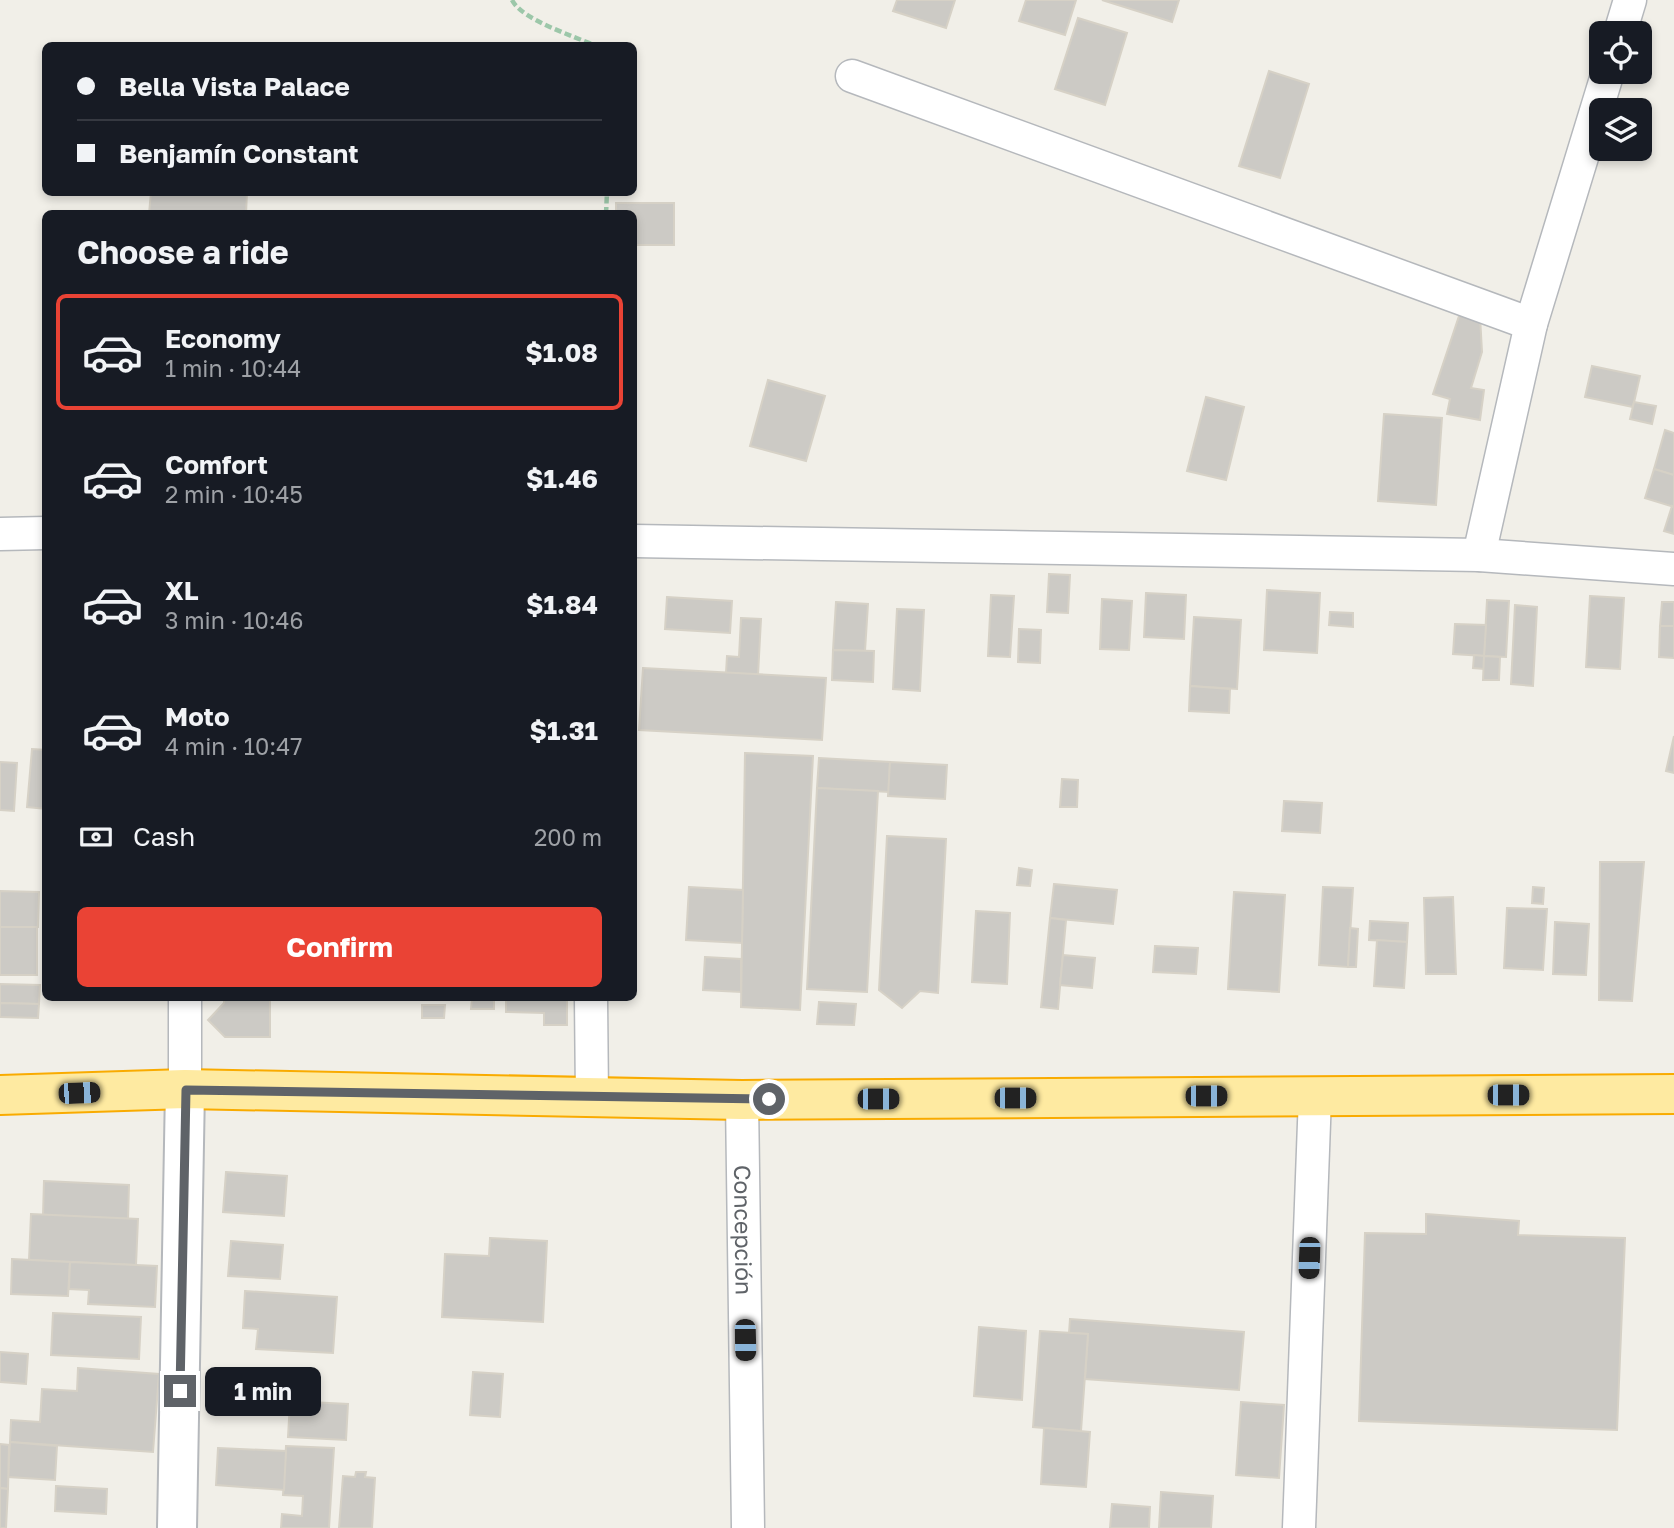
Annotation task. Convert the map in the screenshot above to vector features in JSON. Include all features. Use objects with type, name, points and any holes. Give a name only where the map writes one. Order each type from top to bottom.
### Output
[{"type":"highway","points":[[0,1095],[186,1090],[742,1100],[1674,1094]]},
{"type":"street","points":[[1624,21],[1630,0]]},
{"type":"street","points":[[852,76],[1531,324]]},
{"type":"street","points":[[1479,555],[1531,324],[1604,84]]},
{"type":"street","points":[[0,534],[42,534]]},
{"type":"street","points":[[637,541],[1479,555],[1674,569]]},
{"type":"street","points":[[177,1528],[186,1090],[185,1001]]},
{"type":"street","points":[[591,1001],[592,1098]]},
{"type":"street","points":[[1299,1528],[1315,1096]]},
{"type":"street","name":"Concepción","points":[[742,1100],[748,1528]]},
{"type":"path","points":[[512,0],[516,9],[527,16],[587,42]]},
{"type":"building","points":[[897,0],[955,0],[946,28],[893,11]]},
{"type":"building","points":[[1026,0],[1076,0],[1065,35],[1019,21]]},
{"type":"building","points":[[1102,0],[1179,0],[1172,22]]},
{"type":"building","points":[[1078,18],[1127,33],[1105,105],[1055,89]]},
{"type":"building","points":[[1269,71],[1309,84],[1280,178],[1239,166]]},
{"type":"building","points":[[151,196],[247,196],[246,210],[149,210]]},
{"type":"building","points":[[616,203],[674,203],[674,245],[637,245],[637,210],[616,210]]},
{"type":"building","points":[[1461,310],[1480,316],[1482,352],[1471,388],[1484,390],[1480,420],[1447,414],[1450,399],[1433,394]]},
{"type":"building","points":[[1592,366],[1640,376],[1633,407],[1585,397]]},
{"type":"building","points":[[768,380],[825,396],[806,461],[750,446]]},
{"type":"building","points":[[1206,397],[1244,407],[1226,480],[1187,471]]},
{"type":"building","points":[[1634,402],[1656,406],[1652,424],[1630,419]]},
{"type":"building","points":[[1384,414],[1442,418],[1436,505],[1378,501]]},
{"type":"building","points":[[1665,430],[1674,433],[1674,475],[1654,469]]},
{"type":"building","points":[[1654,469],[1674,475],[1674,507],[1645,498]]},
{"type":"building","points":[[1672,506],[1674,507],[1674,534],[1664,531]]},
{"type":"building","points":[[1049,574],[1070,575],[1068,613],[1047,612]]},
{"type":"building","points":[[1267,590],[1320,593],[1317,653],[1264,650]]},
{"type":"building","points":[[1146,593],[1186,595],[1184,639],[1144,637]]},
{"type":"building","points":[[991,595],[1014,596],[1010,657],[988,656]]},
{"type":"building","points":[[1590,596],[1624,598],[1620,669],[1586,667]]},
{"type":"building","points":[[667,597],[732,601],[730,633],[665,629]]},
{"type":"building","points":[[1102,599],[1132,601],[1129,650],[1100,649]]},
{"type":"building","points":[[1487,600],[1509,601],[1506,657],[1484,656]]},
{"type":"building","points":[[836,602],[868,604],[865,651],[833,650]]},
{"type":"building","points":[[1662,602],[1674,602],[1674,626],[1660,626]]},
{"type":"building","points":[[1515,605],[1537,607],[1533,686],[1511,684]]},
{"type":"building","points":[[897,609],[924,610],[920,691],[893,689]]},
{"type":"building","points":[[1330,612],[1353,613],[1353,627],[1329,625]]},
{"type":"building","points":[[1194,617],[1241,620],[1237,689],[1190,686]]},
{"type":"building","points":[[741,618],[761,619],[758,675],[726,673],[727,656],[739,657]]},
{"type":"building","points":[[1455,624],[1486,625],[1484,656],[1453,654]]},
{"type":"building","points":[[1660,626],[1674,626],[1674,658],[1659,657]]},
{"type":"building","points":[[1019,629],[1041,630],[1040,663],[1018,662]]},
{"type":"building","points":[[833,650],[874,651],[873,682],[832,680]]},
{"type":"building","points":[[1474,655],[1484,656],[1484,669],[1473,668]]},
{"type":"building","points":[[1484,656],[1500,657],[1499,680],[1483,680]]},
{"type":"building","points":[[643,668],[826,678],[822,740],[639,730]]},
{"type":"building","points":[[1190,686],[1230,689],[1229,713],[1189,711]]},
{"type":"building","points":[[1674,736],[1674,773],[1666,771]]},
{"type":"building","points":[[32,749],[42,750],[42,809],[27,807]]},
{"type":"building","points":[[745,753],[813,756],[800,1010],[741,1007]]},
{"type":"building","points":[[819,758],[890,762],[889,792],[817,788]]},
{"type":"building","points":[[0,762],[17,763],[14,811],[0,810]]},
{"type":"building","points":[[890,762],[947,765],[945,799],[888,796]]},
{"type":"building","points":[[1062,779],[1078,780],[1077,807],[1060,807]]},
{"type":"building","points":[[817,788],[878,791],[867,992],[807,989]]},
{"type":"building","points":[[1284,801],[1322,803],[1320,833],[1282,831]]},
{"type":"building","points":[[887,836],[946,839],[938,993],[920,991],[902,1008],[879,990]]},
{"type":"building","points":[[1600,862],[1644,862],[1632,1001],[1599,1000]]},
{"type":"building","points":[[1019,868],[1032,870],[1030,886],[1017,885]]},
{"type":"building","points":[[1054,884],[1117,890],[1113,924],[1050,918]]},
{"type":"building","points":[[689,887],[743,890],[742,943],[686,940]]},
{"type":"building","points":[[1323,887],[1353,888],[1348,967],[1319,965]]},
{"type":"building","points":[[1533,887],[1544,888],[1543,904],[1532,903]]},
{"type":"building","points":[[0,891],[39,892],[38,927],[0,927]]},
{"type":"building","points":[[1234,892],[1285,895],[1279,992],[1228,989]]},
{"type":"building","points":[[1453,897],[1456,974],[1426,974],[1424,898]]},
{"type":"building","points":[[1507,908],[1547,909],[1543,970],[1504,968]]},
{"type":"building","points":[[976,911],[1010,913],[1007,984],[972,982]]},
{"type":"building","points":[[1050,918],[1066,920],[1058,1009],[1041,1007]]},
{"type":"building","points":[[1370,921],[1408,923],[1407,942],[1369,940]]},
{"type":"building","points":[[1555,922],[1589,924],[1586,975],[1553,974]]},
{"type":"building","points":[[0,927],[37,927],[37,975],[0,975]]},
{"type":"building","points":[[1350,928],[1358,929],[1356,967],[1348,967]]},
{"type":"building","points":[[1377,940],[1407,942],[1404,988],[1374,986]]},
{"type":"building","points":[[1155,946],[1198,948],[1196,974],[1153,972]]},
{"type":"building","points":[[1063,955],[1095,958],[1092,988],[1060,985]]},
{"type":"building","points":[[705,957],[741,959],[741,992],[703,990]]},
{"type":"building","points":[[0,984],[40,985],[39,1004],[0,1003]]},
{"type":"building","points":[[270,1001],[270,1037],[225,1037],[208,1020],[224,1003]]},
{"type":"building","points":[[472,1001],[494,1001],[494,1009],[471,1009]]},
{"type":"building","points":[[506,1001],[567,1001],[567,1025],[544,1025],[544,1013],[506,1012]]},
{"type":"building","points":[[819,1002],[856,1004],[854,1025],[817,1024]]},
{"type":"building","points":[[0,1003],[39,1004],[38,1018],[0,1017]]},
{"type":"building","points":[[422,1005],[445,1005],[444,1018],[422,1018]]},
{"type":"building","points":[[226,1172],[287,1176],[284,1216],[223,1212]]},
{"type":"building","points":[[44,1181],[129,1185],[128,1219],[43,1215]]},
{"type":"building","points":[[31,1214],[138,1219],[136,1265],[29,1260]]},
{"type":"building","points":[[1426,1214],[1519,1221],[1518,1235],[1625,1238],[1617,1430],[1359,1421],[1365,1233],[1426,1234]]},
{"type":"building","points":[[490,1238],[547,1241],[543,1322],[442,1317],[445,1254],[489,1256]]},
{"type":"building","points":[[231,1241],[283,1245],[280,1279],[228,1276]]},
{"type":"building","points":[[12,1259],[70,1262],[68,1296],[11,1294]]},
{"type":"building","points":[[70,1262],[157,1266],[155,1307],[88,1304],[89,1290],[69,1289]]},
{"type":"building","points":[[245,1291],[337,1297],[333,1353],[256,1349],[258,1329],[243,1328]]},
{"type":"building","points":[[53,1313],[141,1317],[139,1359],[51,1355]]},
{"type":"building","points":[[1070,1319],[1244,1332],[1239,1390],[1085,1379],[1088,1334],[1069,1333]]},
{"type":"building","points":[[979,1327],[1026,1331],[1022,1400],[974,1396]]},
{"type":"building","points":[[1040,1331],[1088,1334],[1081,1431],[1033,1427]]},
{"type":"building","points":[[0,1352],[28,1354],[26,1384],[0,1382]]},
{"type":"building","points":[[78,1368],[159,1374],[153,1452],[10,1442],[11,1420],[40,1422],[42,1389],[77,1391]]},
{"type":"building","points":[[473,1372],[503,1374],[500,1417],[470,1415]]},
{"type":"building","points":[[290,1401],[348,1404],[346,1440],[288,1437]]},
{"type":"building","points":[[1241,1402],[1284,1405],[1279,1478],[1236,1475]]},
{"type":"building","points":[[1044,1428],[1090,1432],[1086,1487],[1041,1484]]},
{"type":"building","points":[[10,1442],[57,1446],[55,1480],[8,1477]]},
{"type":"building","points":[[0,1444],[9,1445],[8,1489],[0,1488]]},
{"type":"building","points":[[286,1446],[334,1448],[329,1528],[281,1528],[282,1514],[302,1516],[303,1496],[283,1495]]},
{"type":"building","points":[[218,1448],[286,1451],[284,1490],[216,1485]]},
{"type":"building","points":[[356,1472],[366,1472],[365,1477],[375,1478],[372,1528],[339,1528],[343,1476],[355,1477]]},
{"type":"building","points":[[56,1486],[107,1489],[106,1514],[55,1511]]},
{"type":"building","points":[[0,1488],[8,1489],[6,1528],[0,1528]]},
{"type":"building","points":[[1161,1492],[1213,1496],[1211,1528],[1159,1528]]},
{"type":"building","points":[[1112,1504],[1150,1507],[1149,1528],[1110,1528]]},
{"type":"route","points":[[180,1391],[186,1090],[769,1099]]}]
